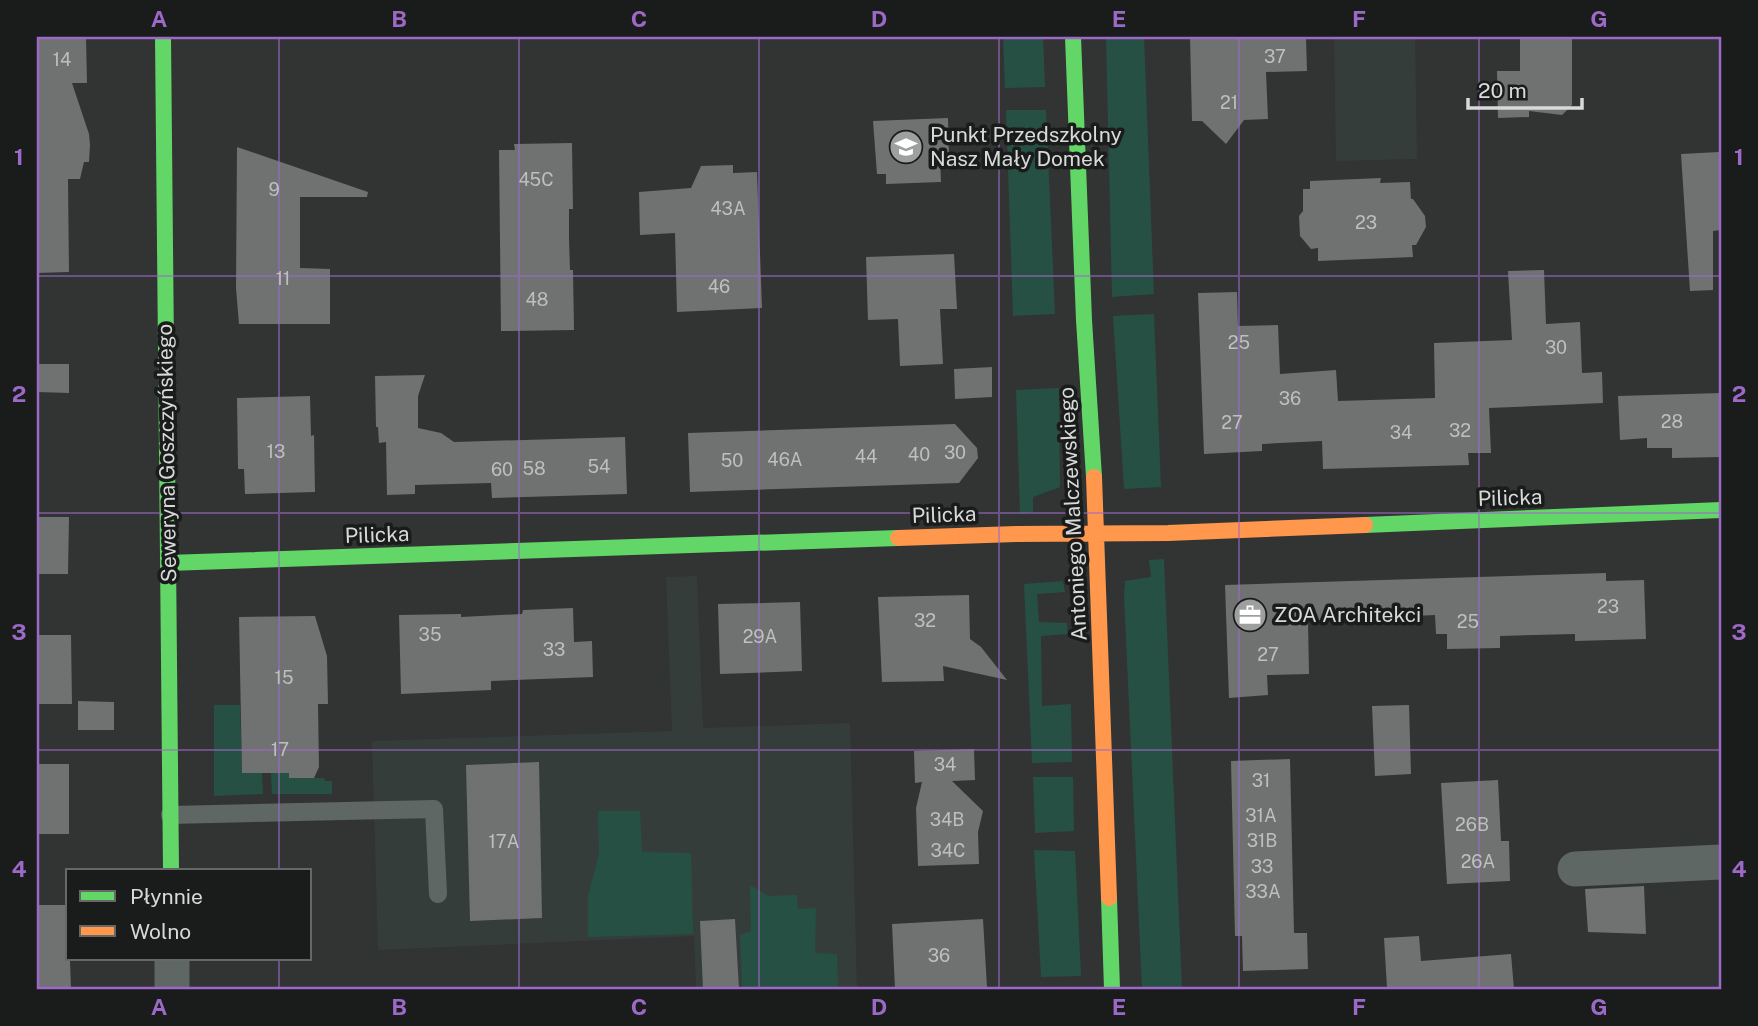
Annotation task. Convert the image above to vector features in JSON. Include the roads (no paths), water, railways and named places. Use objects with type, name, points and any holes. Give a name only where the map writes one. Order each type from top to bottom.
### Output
[{"type":"street","name":"Seweryna Goszczyńskiego","points":[[163,37],[171,869]]},
{"type":"street","name":"Antoniego Malczewskiego","points":[[1073,37],[1084,320],[1097,532],[1112,989]]},
{"type":"street","name":"Pilicka","points":[[168,563],[1097,532],[1168,533],[1721,510]]},
{"type":"street","points":[[1575,869],[1721,862]]},
{"type":"street","points":[[172,960],[172,989]]},
{"type":"lane","points":[[170,815],[434,809],[438,894]]},
{"type":"place","name":"Punkt Przedszkolny Nasz Mały Domek","points":[[906,147]]},
{"type":"place","name":"ZOA Architekci","points":[[1250,615]]}]
